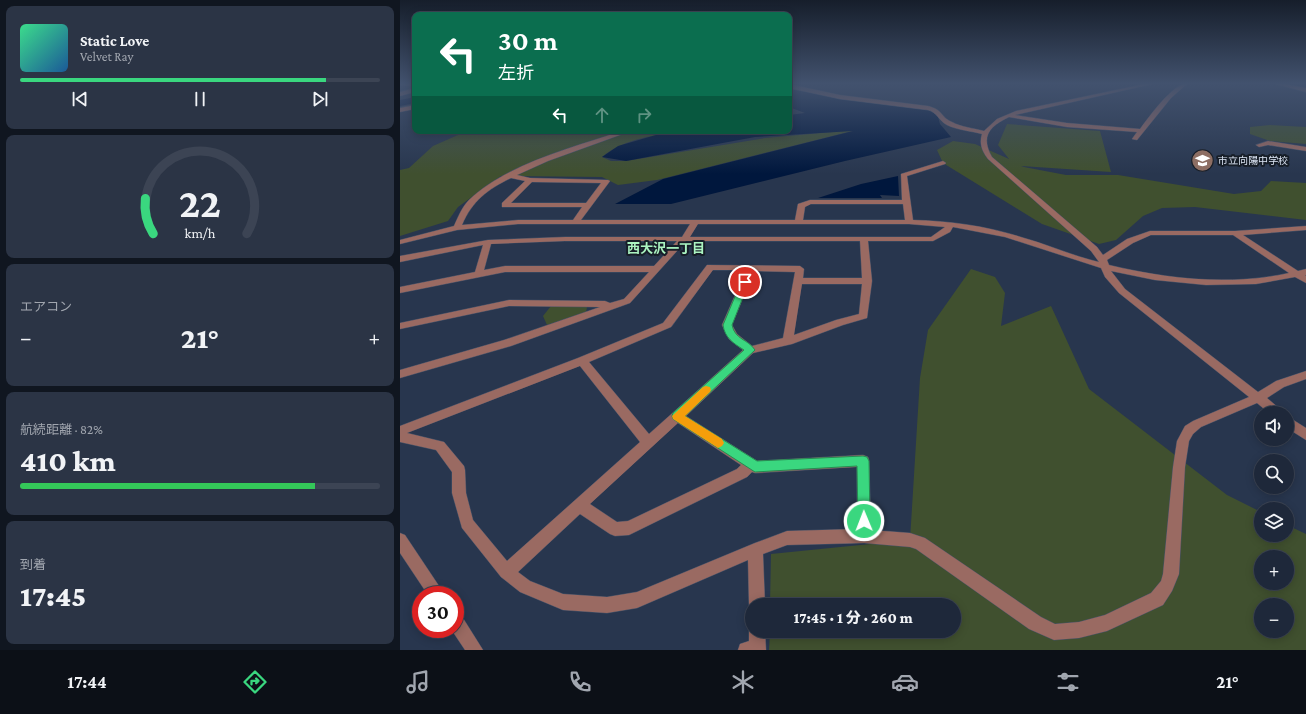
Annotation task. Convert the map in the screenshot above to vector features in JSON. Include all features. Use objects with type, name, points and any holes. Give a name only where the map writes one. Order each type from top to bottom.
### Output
[{"type":"street","points":[[940,113],[942,119],[950,124],[986,133]]},
{"type":"street","points":[[1019,113],[1008,116],[989,127],[984,137],[984,147],[990,158],[1094,249],[1103,263],[1108,275],[1122,291],[1268,406]]},
{"type":"street","points":[[1135,139],[1156,113]]},
{"type":"street","points":[[1008,116],[1067,125],[1141,131]]},
{"type":"street","points":[[457,228],[462,215],[471,202],[509,175],[620,134]]},
{"type":"street","points":[[1259,145],[1268,143],[1306,148]]},
{"type":"street","points":[[909,222],[903,175],[943,163]]},
{"type":"street","points":[[509,175],[530,180],[606,181],[575,222]]},
{"type":"street","points":[[530,180],[505,205],[587,205]]},
{"type":"street","points":[[799,221],[801,206],[810,202],[906,202]]},
{"type":"street","points":[[400,374],[508,343],[627,301],[686,238],[696,221]]},
{"type":"street","points":[[400,242],[457,228],[518,222],[909,222],[951,224],[994,232],[1103,263],[1139,275],[1201,282],[1236,283],[1301,273]]},
{"type":"street","points":[[400,259],[488,242],[565,239],[933,239],[947,230],[951,224]]},
{"type":"street","points":[[1103,263],[1130,241],[1150,233],[1235,233],[1306,228]]},
{"type":"street","points":[[1235,233],[1301,273],[1306,280]]},
{"type":"street","points":[[506,572],[750,350],[788,341],[840,322],[864,316],[867,282],[864,239]]},
{"type":"street","points":[[479,273],[488,242]]},
{"type":"street","points":[[400,431],[582,361],[667,325],[710,267],[800,269],[788,341]]},
{"type":"street","points":[[750,350],[735,340],[728,332],[727,325],[751,268]]},
{"type":"street","points":[[400,290],[505,269],[658,269]]},
{"type":"street","points":[[798,281],[867,282]]},
{"type":"street","points":[[400,326],[509,303],[605,304],[610,308]]},
{"type":"street","points":[[582,361],[648,442]]},
{"type":"street","points":[[400,437],[440,446],[459,470],[459,493],[467,523],[506,572],[525,587],[563,602],[607,605],[637,600],[787,538],[864,536],[910,540],[920,543],[1035,623],[1054,632],[1079,630],[1107,623],[1157,599],[1167,586],[1171,574],[1180,460],[1183,441],[1193,427],[1258,398],[1280,384],[1306,375]]},
{"type":"street","points":[[677,416],[755,467],[863,461],[864,536]]},
{"type":"street","points":[[1294,426],[1306,435]]},
{"type":"street","points":[[579,505],[615,529],[630,528],[742,473],[751,464]]},
{"type":"street","points":[[400,540],[432,586]]},
{"type":"street","points":[[755,550],[756,598]]},
{"type":"street","points":[[464,634],[475,650]]},
{"type":"street","points":[[746,650],[758,648],[757,638]]},
{"type":"green space","points":[[1007,124],[1100,131],[1111,172],[1021,166],[1024,167],[1066,175],[1118,175],[1234,194],[1261,191],[1271,181],[1306,183],[1306,220],[1195,207],[1162,208],[1143,216],[1116,240],[1099,244],[1042,224],[943,163],[937,150],[953,141],[975,144],[1009,159],[998,145]]},
{"type":"green space","points":[[1270,125],[1306,127],[1306,144],[1270,141],[1250,134],[1250,127]]},
{"type":"green space","points":[[856,130],[657,180],[618,185],[602,177],[501,176],[458,207],[448,221],[400,236],[400,170],[409,168],[433,146],[460,134],[665,134],[641,138],[621,145],[602,157],[611,161],[626,161],[765,138]]},
{"type":"green space","points":[[971,269],[995,277],[1005,293],[1001,326],[1051,306],[1089,389],[1227,495],[1254,508],[1254,542],[1294,542],[1294,528],[1306,534],[1306,650],[769,650],[770,638],[961,638],[961,598],[770,598],[771,554],[910,540],[920,378],[928,330]]},
{"type":"green space","points":[[551,306],[587,307],[586,312],[547,325],[543,316]]},
{"type":"water","points":[[937,113],[940,124],[951,137],[845,161],[671,204],[615,204],[663,179],[853,131],[755,137],[626,161],[602,157],[618,146],[663,134],[792,134],[792,115]]},
{"type":"water","points":[[898,176],[899,196],[880,195],[882,198],[818,198],[861,184]]},
{"type":"slow traffic","points":[[706,390],[677,416],[718,443]]},
{"type":"place","name":"市立向陽中学校","points":[[1202,160]]},
{"type":"district","name":"西大沢一丁目","points":[[666,248]]},
{"type":"route","points":[[745,282],[727,325],[728,332],[735,340],[750,350],[677,416],[755,467],[863,461],[864,521]]}]
